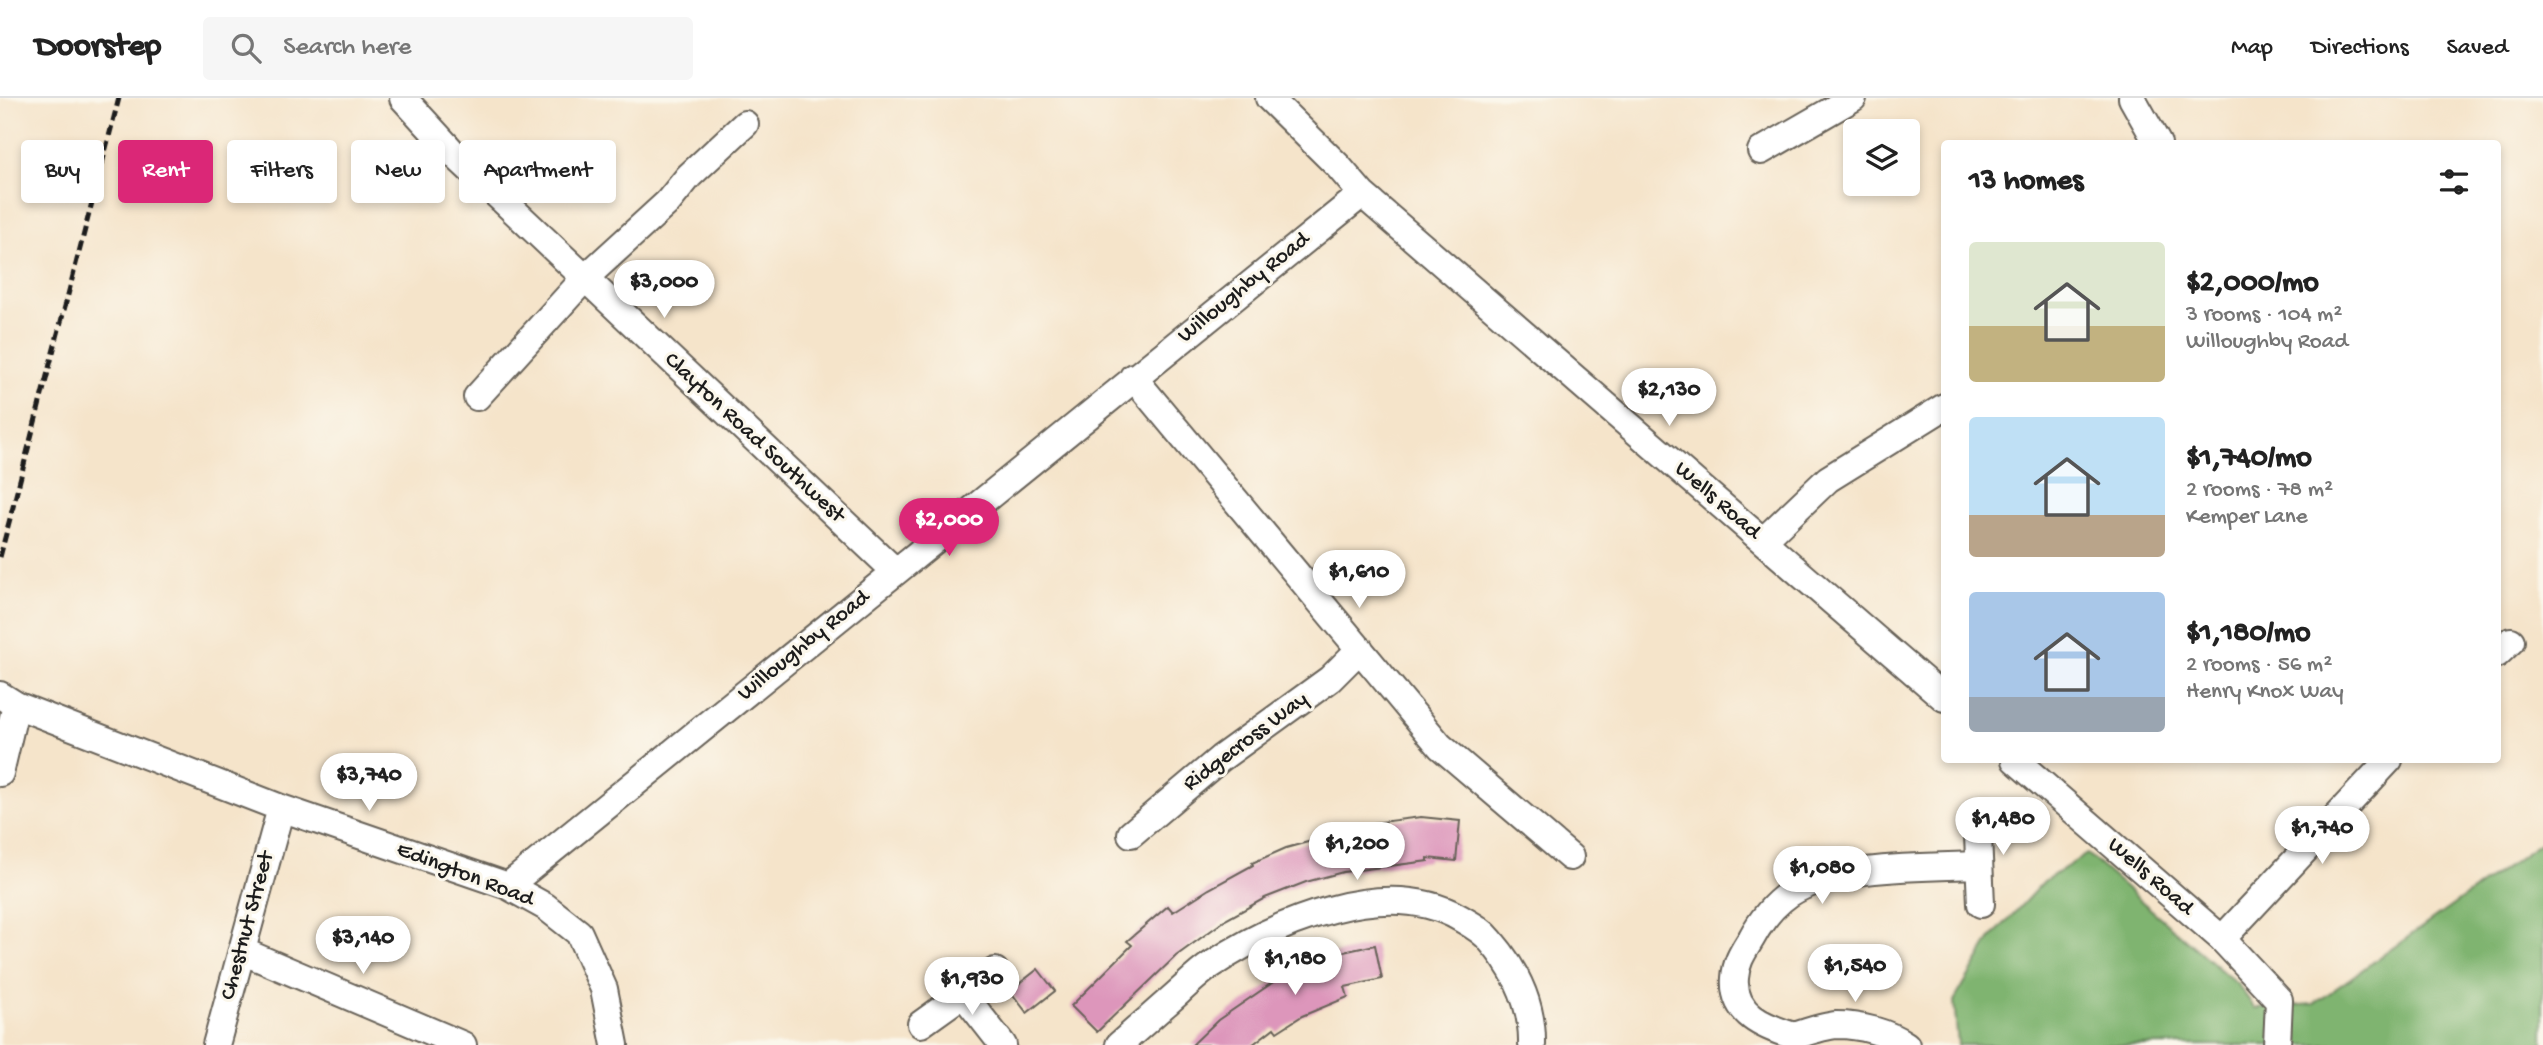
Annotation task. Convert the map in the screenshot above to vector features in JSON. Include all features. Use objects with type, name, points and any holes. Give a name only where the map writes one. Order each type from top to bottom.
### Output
[{"type":"street","name":"Clayton Road Southwest","points":[[403,98],[457,156],[895,571]]},
{"type":"street","name":"Wells Road","points":[[1269,98],[1338,166],[1362,194],[1941,695]]},
{"type":"street","points":[[1761,151],[1853,98]]},
{"type":"street","points":[[2132,98],[2156,140]]},
{"type":"street","points":[[477,397],[585,278],[668,202],[688,176],[745,124]]},
{"type":"street","name":"Willoughby Road","points":[[508,887],[1133,377],[1362,194]]},
{"type":"street","points":[[1133,377],[1440,746],[1570,857]]},
{"type":"street","points":[[1763,541],[1828,480],[1941,409]]},
{"type":"street","name":"Ridgecross Way","points":[[1131,834],[1221,758],[1330,679],[1360,649]]},
{"type":"street","points":[[0,773],[8,700]]},
{"type":"street","name":"Edington Road","points":[[8,700],[281,808],[508,887],[546,907],[579,933],[604,989],[615,1045]]},
{"type":"street","name":"Wells Road","points":[[2018,763],[2222,939],[2279,1000],[2277,1045]]},
{"type":"street","points":[[2222,939],[2386,763]]},
{"type":"street","name":"Chestnut Street","points":[[216,1045],[281,808]]},
{"type":"street","points":[[1977,812],[1981,904]]},
{"type":"street","points":[[1906,1045],[1897,1039],[1867,1029],[1836,1025],[1794,1040],[1754,1021],[1741,1004],[1734,988],[1736,964],[1766,916],[1799,890],[1849,873],[1979,865]]},
{"type":"street","points":[[1119,1045],[1210,966],[1275,929],[1325,911],[1377,902],[1414,902],[1450,912],[1482,931],[1508,961],[1524,992],[1532,1028],[1532,1045]]},
{"type":"street","points":[[242,951],[463,1045]]},
{"type":"street","points":[[921,1024],[995,971]]},
{"type":"street","points":[[963,994],[1003,1045]]},
{"type":"green space","points":[[2543,841],[2543,1045],[1958,1045],[1954,1001],[1991,938],[2044,881],[2087,854],[2238,985],[2255,1008],[2314,1004]]},
{"type":"building","points":[[1421,817],[1460,821],[1456,861],[1428,858],[1428,861],[1343,872],[1306,882],[1265,898],[1227,919],[1176,956],[1097,1032],[1071,1006],[1132,945],[1127,941],[1168,906],[1173,912],[1253,865],[1252,863],[1286,848],[1341,833],[1340,827]]},
{"type":"building","points":[[1375,945],[1382,979],[1345,987],[1348,997],[1302,1016],[1277,1032],[1274,1028],[1252,1045],[1192,1045],[1218,1020],[1285,974],[1311,961]]},
{"type":"building","points":[[1038,969],[1055,991],[1027,1013],[1010,991]]},
{"type":"railway","points":[[0,557],[119,98]]}]
